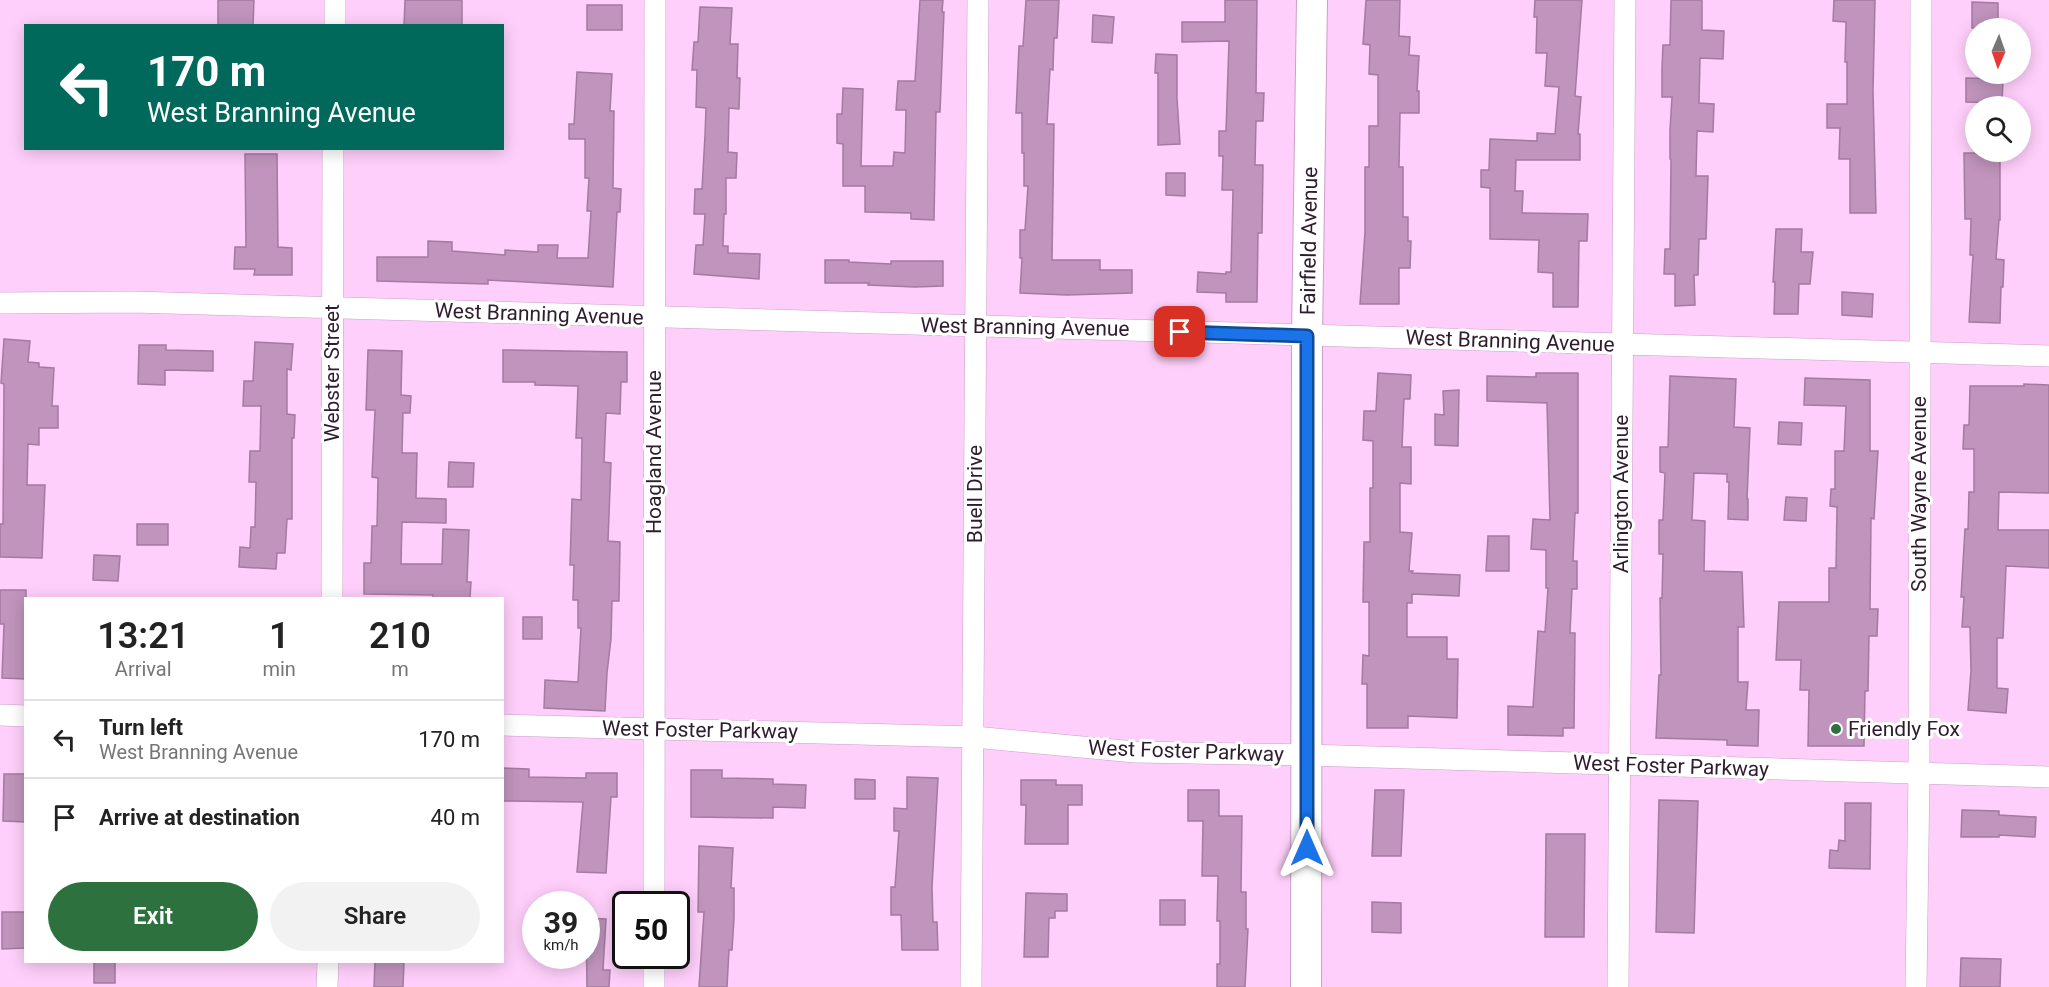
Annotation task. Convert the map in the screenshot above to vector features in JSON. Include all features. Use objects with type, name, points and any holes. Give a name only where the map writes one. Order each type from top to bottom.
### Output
[{"type":"main road","name":"Fairfield Avenue","points":[[1306,987],[1307,336],[1312,0]]},
{"type":"street","points":[[335,0],[335,24]]},
{"type":"street","name":"Hoagland Avenue","points":[[654,891],[655,0]]},
{"type":"street","name":"Buell Drive","points":[[971,987],[978,0]]},
{"type":"street","name":"Arlington Avenue","points":[[1618,987],[1625,0]]},
{"type":"street","name":"South Wayne Avenue","points":[[1916,987],[1919,774],[1921,0]]},
{"type":"street","name":"Webster Street","points":[[332,597],[333,150]]},
{"type":"street","name":"West Branning Avenue","points":[[0,303],[133,303],[332,308],[2049,356]]},
{"type":"street","points":[[0,716],[24,716]]},
{"type":"street","name":"West Foster Parkway","points":[[504,725],[974,736],[1135,752],[2049,777]]},
{"type":"street","points":[[327,987],[328,963]]},
{"type":"street","points":[[654,969],[654,987]]},
{"type":"building","points":[[218,0],[254,0],[253,24],[218,24]]},
{"type":"building","points":[[405,0],[462,0],[462,24],[404,24]]},
{"type":"building","points":[[920,0],[943,0],[942,12],[944,12],[940,112],[936,112],[934,220],[911,219],[911,213],[865,212],[865,186],[843,186],[843,144],[837,143],[837,114],[842,114],[843,88],[863,89],[861,166],[893,166],[894,152],[905,153],[906,110],[896,110],[898,81],[915,81]]},
{"type":"building","points":[[1026,0],[1059,0],[1053,70],[1050,69],[1047,124],[1054,124],[1052,260],[1100,260],[1100,270],[1132,270],[1132,293],[1067,295],[1020,293],[1022,258],[1020,258],[1020,230],[1025,230],[1028,186],[1024,186],[1022,113],[1016,113],[1019,46],[1023,46]]},
{"type":"building","points":[[1225,0],[1257,0],[1256,93],[1264,93],[1263,121],[1256,121],[1255,165],[1263,165],[1262,233],[1258,233],[1257,302],[1226,302],[1226,293],[1197,292],[1198,272],[1226,274],[1226,272],[1231,272],[1233,190],[1222,190],[1223,156],[1219,156],[1219,131],[1226,131],[1229,41],[1182,42],[1182,22],[1225,22]]},
{"type":"building","points":[[1366,0],[1400,0],[1399,36],[1410,37],[1409,55],[1419,56],[1417,91],[1419,91],[1419,113],[1400,113],[1399,167],[1403,167],[1403,217],[1408,217],[1408,241],[1411,241],[1410,268],[1399,268],[1399,304],[1360,304],[1365,232],[1365,167],[1369,167],[1369,126],[1378,126],[1378,75],[1369,74],[1370,45],[1363,44]]},
{"type":"building","points":[[1535,0],[1582,0],[1575,96],[1581,97],[1578,134],[1580,134],[1580,160],[1516,160],[1515,191],[1523,191],[1522,213],[1588,214],[1587,241],[1579,241],[1578,307],[1553,307],[1553,273],[1538,272],[1539,240],[1490,239],[1490,188],[1481,187],[1481,170],[1489,170],[1490,139],[1537,141],[1537,133],[1555,134],[1559,87],[1545,86],[1547,53],[1536,53]]},
{"type":"building","points":[[1671,0],[1702,0],[1702,30],[1724,31],[1723,59],[1700,58],[1699,103],[1714,104],[1713,132],[1697,131],[1696,176],[1708,176],[1706,239],[1699,239],[1698,275],[1694,275],[1695,305],[1675,306],[1675,274],[1664,274],[1665,249],[1670,249],[1672,97],[1662,97],[1662,68],[1663,45],[1670,45]]},
{"type":"building","points":[[1834,0],[1875,0],[1873,91],[1876,213],[1850,213],[1850,159],[1839,159],[1840,128],[1827,128],[1827,104],[1847,104],[1846,22],[1833,21]]},
{"type":"building","points":[[1972,2],[1998,3],[1998,18],[1972,18]]},
{"type":"building","points":[[587,5],[622,5],[622,30],[587,30]]},
{"type":"building","points":[[700,7],[732,8],[730,44],[738,44],[739,109],[729,108],[728,152],[737,153],[736,178],[726,178],[723,246],[728,246],[728,253],[760,254],[759,279],[694,274],[696,245],[703,245],[705,214],[694,214],[695,189],[702,189],[706,108],[696,107],[697,70],[692,70],[694,42],[698,42]]},
{"type":"building","points":[[1093,15],[1114,17],[1112,43],[1092,42]]},
{"type":"building","points":[[1156,54],[1177,55],[1180,144],[1158,145]]},
{"type":"building","points":[[577,72],[612,74],[610,111],[614,111],[613,188],[621,189],[620,212],[617,212],[613,287],[488,280],[488,284],[377,281],[377,257],[428,257],[428,241],[452,242],[452,251],[505,255],[505,250],[538,252],[538,245],[558,245],[557,258],[588,258],[591,211],[587,211],[589,178],[585,178],[585,139],[569,139],[569,124],[574,124]]},
{"type":"building","points":[[1966,84],[2003,84],[2002,96],[1966,96]]},
{"type":"building","points":[[1964,153],[1965,162],[2000,162],[2000,220],[1996,259],[2004,260],[2000,323],[1969,322],[1973,255],[1970,255],[1971,219],[1965,219]]},
{"type":"building","points":[[245,154],[277,154],[278,247],[292,248],[292,275],[254,275],[255,269],[234,269],[235,247],[246,247]]},
{"type":"building","points":[[1166,173],[1185,173],[1185,196],[1166,195]]},
{"type":"building","points":[[1776,229],[1802,229],[1801,252],[1813,252],[1810,284],[1799,284],[1798,314],[1774,314]]},
{"type":"building","points":[[825,260],[891,264],[891,261],[943,261],[943,286],[825,283]]},
{"type":"building","points":[[1842,292],[1873,294],[1872,317],[1842,315]]},
{"type":"building","points":[[4,339],[30,341],[28,362],[39,363],[39,367],[54,368],[52,406],[58,406],[58,428],[39,428],[39,445],[28,444],[27,485],[45,485],[42,558],[0,557],[0,524],[3,524],[4,384],[1,383]]},
{"type":"building","points":[[255,342],[293,344],[291,370],[287,369],[287,414],[295,415],[294,438],[292,438],[292,519],[287,519],[285,553],[277,553],[276,569],[239,567],[240,547],[250,548],[251,527],[255,527],[256,482],[249,482],[250,451],[260,451],[261,406],[243,406],[244,381],[253,381]]},
{"type":"building","points":[[139,345],[166,345],[166,350],[213,351],[213,371],[165,370],[165,385],[138,384]]},
{"type":"building","points":[[368,350],[402,351],[401,395],[411,396],[410,413],[403,413],[402,453],[417,453],[416,498],[446,499],[446,523],[402,522],[401,564],[442,564],[443,529],[469,530],[467,582],[471,582],[470,597],[364,594],[364,563],[371,563],[372,526],[377,526],[378,478],[372,477],[375,410],[366,410]]},
{"type":"building","points":[[503,350],[627,352],[627,382],[621,382],[620,414],[606,413],[604,462],[611,463],[608,541],[620,542],[619,601],[612,601],[605,711],[544,708],[545,680],[578,682],[581,628],[578,628],[578,600],[573,600],[574,565],[570,565],[572,499],[581,500],[582,438],[576,438],[578,386],[503,382]]},
{"type":"building","points":[[1378,373],[1411,375],[1410,399],[1404,399],[1402,447],[1411,447],[1411,484],[1400,483],[1400,532],[1412,533],[1409,571],[1460,575],[1459,596],[1412,594],[1412,603],[1407,603],[1407,637],[1447,637],[1447,659],[1458,659],[1457,718],[1408,716],[1408,728],[1367,728],[1367,684],[1362,684],[1363,655],[1369,656],[1369,602],[1363,602],[1364,542],[1370,542],[1370,488],[1373,488],[1373,441],[1363,440],[1364,411],[1376,411]]},
{"type":"building","points":[[1536,373],[1578,373],[1578,513],[1575,513],[1573,561],[1577,561],[1577,589],[1572,589],[1570,633],[1575,633],[1574,728],[1563,728],[1563,736],[1508,735],[1508,706],[1533,707],[1538,631],[1545,632],[1548,588],[1546,588],[1546,550],[1531,549],[1533,519],[1550,520],[1547,403],[1487,401],[1487,376],[1536,377]]},
{"type":"building","points":[[1670,376],[1736,379],[1734,427],[1750,428],[1748,520],[1728,519],[1729,482],[1727,482],[1727,474],[1694,473],[1692,520],[1705,521],[1704,571],[1742,572],[1744,627],[1738,627],[1738,682],[1748,682],[1746,710],[1759,710],[1758,746],[1727,745],[1727,740],[1656,738],[1659,675],[1661,675],[1660,598],[1662,598],[1663,554],[1659,554],[1659,520],[1663,520],[1665,473],[1660,472],[1660,447],[1668,447]]},
{"type":"building","points":[[1805,378],[1870,380],[1870,451],[1878,451],[1874,519],[1871,518],[1870,609],[1878,609],[1877,636],[1869,636],[1864,746],[1808,746],[1809,690],[1800,690],[1801,660],[1776,660],[1779,602],[1829,602],[1829,568],[1836,568],[1837,507],[1830,506],[1831,489],[1835,489],[1835,451],[1844,451],[1846,406],[1804,405]]},
{"type":"building","points":[[2024,384],[2049,385],[2049,493],[1999,492],[1998,530],[2049,530],[2049,568],[2006,566],[2003,638],[1997,638],[1997,688],[2008,689],[2006,713],[1968,710],[1971,671],[1970,627],[1962,627],[1964,597],[1961,597],[1965,529],[1968,529],[1969,492],[1974,492],[1974,449],[1963,449],[1964,425],[1969,425],[1970,386],[2024,386]]},
{"type":"building","points":[[1459,390],[1458,446],[1435,445],[1435,414],[1444,415],[1443,391]]},
{"type":"building","points":[[1779,422],[1802,423],[1801,445],[1778,444]]},
{"type":"building","points":[[449,462],[474,463],[473,487],[448,487]]},
{"type":"building","points":[[1786,497],[1807,498],[1806,521],[1784,520]]},
{"type":"building","points":[[137,524],[168,524],[168,545],[137,545]]},
{"type":"building","points":[[1488,536],[1509,536],[1509,571],[1486,571]]},
{"type":"building","points":[[94,555],[120,556],[118,581],[93,580]]},
{"type":"building","points":[[0,590],[26,590],[26,597],[24,597],[24,679],[2,678],[4,624],[0,624]]},
{"type":"building","points":[[523,617],[542,617],[542,639],[523,639]]},
{"type":"building","points":[[504,768],[529,769],[529,777],[586,778],[586,773],[617,773],[617,797],[611,797],[606,873],[577,872],[583,802],[504,801]]},
{"type":"building","points":[[691,770],[722,770],[722,778],[773,779],[773,784],[806,785],[805,808],[773,807],[773,818],[691,817]]},
{"type":"building","points":[[4,774],[24,774],[24,822],[3,821]]},
{"type":"building","points":[[907,777],[938,778],[932,888],[933,922],[937,922],[938,950],[902,950],[901,915],[891,915],[891,887],[895,887],[899,831],[894,831],[894,808],[907,809]]},
{"type":"building","points":[[855,779],[875,780],[875,799],[855,799]]},
{"type":"building","points":[[1021,780],[1056,780],[1056,785],[1082,785],[1082,805],[1068,805],[1068,844],[1025,844],[1026,805],[1021,805]]},
{"type":"building","points":[[1188,790],[1219,790],[1219,816],[1242,816],[1241,892],[1246,892],[1246,929],[1248,929],[1245,987],[1217,987],[1217,964],[1220,964],[1220,921],[1217,921],[1218,876],[1202,876],[1203,821],[1188,821]]},
{"type":"building","points":[[1375,790],[1404,790],[1401,856],[1372,856]]},
{"type":"building","points":[[1659,800],[1698,801],[1694,933],[1656,932]]},
{"type":"building","points":[[1845,803],[1871,803],[1870,869],[1829,868],[1830,850],[1838,851],[1839,840],[1845,841]]},
{"type":"building","points":[[1962,810],[1999,811],[1999,815],[2036,817],[2035,837],[1999,835],[1999,837],[1961,837]]},
{"type":"building","points":[[1546,834],[1585,834],[1584,937],[1545,937]]},
{"type":"building","points":[[699,846],[733,848],[731,888],[734,888],[734,918],[727,987],[699,987],[704,912],[698,912]]},
{"type":"building","points":[[1026,893],[1067,894],[1067,911],[1055,911],[1055,918],[1049,918],[1048,957],[1024,957]]},
{"type":"building","points":[[1160,900],[1185,900],[1185,925],[1160,925]]},
{"type":"building","points":[[1372,902],[1401,903],[1401,933],[1372,932]]},
{"type":"building","points":[[2,912],[24,912],[24,948],[2,949]]},
{"type":"building","points":[[600,919],[606,919],[603,970],[610,970],[609,987],[587,987],[587,969],[600,969]]},
{"type":"building","points":[[1961,958],[2001,959],[2000,987],[1960,987]]},
{"type":"building","points":[[94,963],[115,963],[115,983],[94,983]]},
{"type":"building","points":[[375,963],[404,963],[403,987],[374,987]]},
{"type":"place","name":"Friendly Fox","points":[[1836,729]]},
{"type":"route","points":[[1180,332],[1307,336],[1307,848]]}]
